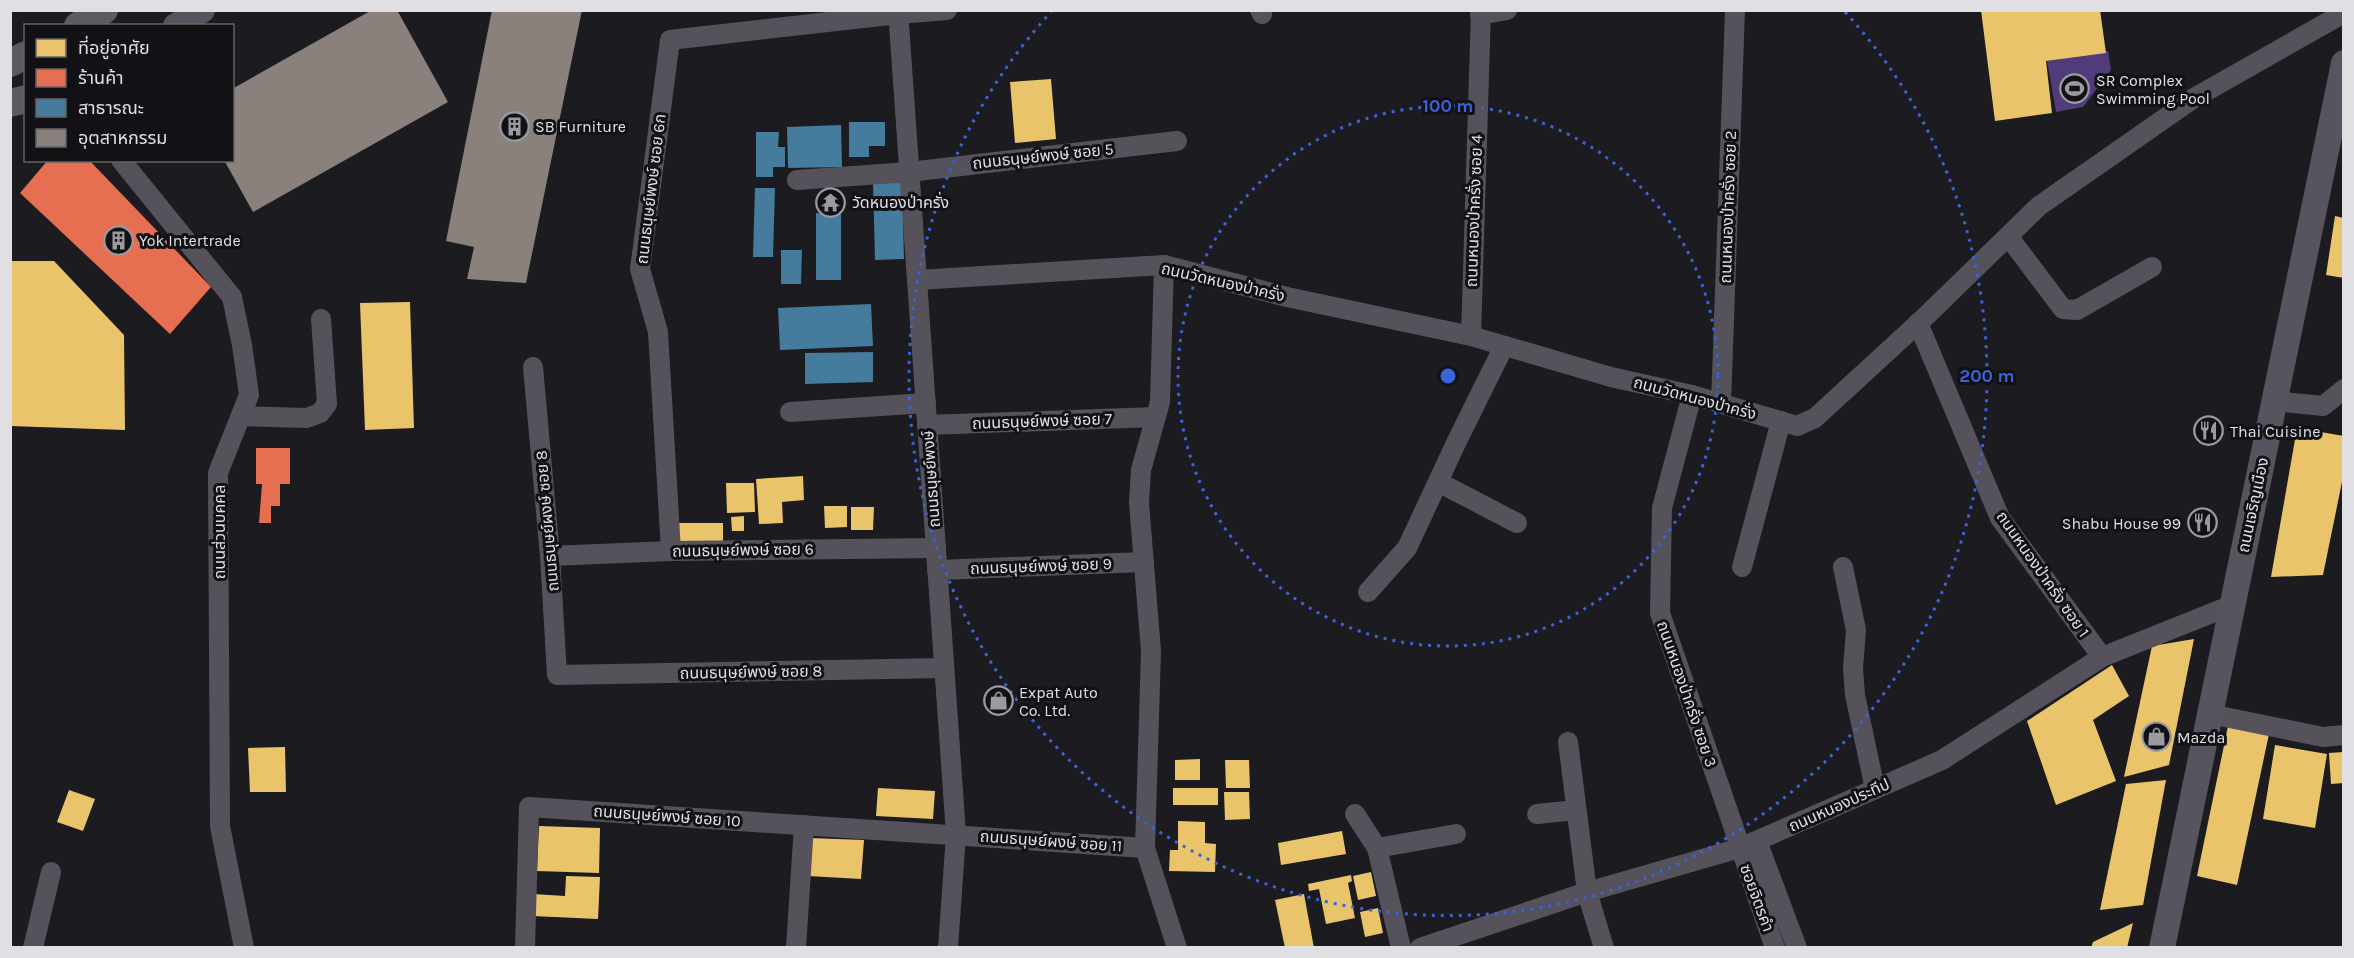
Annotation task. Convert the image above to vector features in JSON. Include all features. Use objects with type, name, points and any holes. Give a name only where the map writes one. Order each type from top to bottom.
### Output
[{"type":"highway","points":[[81,24],[104,10]]},
{"type":"highway","points":[[10,63],[24,56]]},
{"type":"main road","points":[[179,24],[202,10]]},
{"type":"main road","name":"ถนนเจริญเมือง","points":[[2162,948],[2343,63]]},
{"type":"main road","points":[[10,115],[24,108]]},
{"type":"street","points":[[898,12],[947,10]]},
{"type":"street","name":"ถนนหนองป่าครั่ง ซอย 4","points":[[1471,336],[1480,13],[1507,10]]},
{"type":"street","name":"ถนนหนองป่าครั่ง ซอย 2","points":[[1721,404],[1735,10]]},
{"type":"street","name":"ถนนธนุษย์พงษ์ ซอย 6ก","points":[[671,551],[658,332],[640,269],[670,40],[898,12]]},
{"type":"street","name":"ถนนธนุษย์พงษ์","points":[[898,12],[956,834],[948,948]]},
{"type":"street","name":"ถนนวัดหนองป่าครั่ง","points":[[917,280],[1174,267],[1287,297],[1471,336],[1611,377],[1692,395],[1797,426],[1815,418],[1918,323],[2039,206],[2194,98],[2343,13]]},
{"type":"street","name":"ถนนธนุษย์พงษ์ ซอย 5","points":[[797,180],[909,172],[1177,141]]},
{"type":"street","name":"ถนนส่วนบคคล","points":[[123,162],[232,297],[249,395],[218,473],[220,826],[244,948]]},
{"type":"street","points":[[2008,236],[2063,309],[2069,311],[2077,310],[2152,267]]},
{"type":"street","points":[[1174,267],[1160,402],[1142,470],[1139,503],[1151,651],[1145,848],[1177,948]]},
{"type":"street","points":[[241,416],[307,418],[320,413],[327,404],[321,318]]},
{"type":"street","name":"ถนนหนองป่าครั่ง ซอย 1","points":[[1918,323],[2000,518],[2102,657]]},
{"type":"street","points":[[1368,592],[1407,549],[1504,345]]},
{"type":"street","name":"ถนนธนุษย์ผงษ์ ซอย 8","points":[[533,367],[550,556],[557,675]]},
{"type":"street","points":[[2274,401],[2323,406],[2343,388]]},
{"type":"street","name":"ถนนหนองป่าครั่ง ซอย 3","points":[[1692,395],[1662,508],[1660,613],[1748,845]]},
{"type":"street","points":[[790,412],[926,403]]},
{"type":"street","name":"ถนนธนุษย์พงษ์ ซอย 7","points":[[927,425],[1156,417]]},
{"type":"street","points":[[1742,567],[1781,421]]},
{"type":"street","points":[[1438,482],[1517,523]]},
{"type":"street","name":"ถนนธนุษย์พงษ์ ซอย 6","points":[[550,556],[671,551],[936,548]]},
{"type":"street","name":"ถนนธนุษย์พงษ์ ซอย 9","points":[[937,570],[1144,562]]},
{"type":"street","points":[[1843,567],[1856,630],[1853,668],[1855,695],[1875,789]]},
{"type":"street","name":"ถนนหนองประทีป","points":[[1420,948],[1463,941],[1587,892],[1748,845],[1942,760],[2102,657],[2232,605]]},
{"type":"street","name":"ถนนธนุษย์พงษ์ ซอย 8","points":[[557,675],[944,668]]},
{"type":"street","points":[[2210,714],[2323,737],[2343,735]]},
{"type":"street","points":[[1568,742],[1587,892],[1604,948]]},
{"type":"street","name":"ถนนธนุษย์พงษ์ ซอย 10","points":[[525,948],[529,807],[956,834]]},
{"type":"street","points":[[1537,814],[1576,810]]},
{"type":"street","points":[[1355,814],[1377,848],[1401,948]]},
{"type":"street","points":[[796,948],[804,825]]},
{"type":"street","name":"ถนนธนุษย์ผงษ์ ซอย 11","points":[[956,834],[1145,848]]},
{"type":"street","points":[[1377,848],[1456,834]]},
{"type":"street","points":[[1748,845],[1797,948]]},
{"type":"street","name":"ซอยจิตรคำ","points":[[1748,845],[1775,948]]},
{"type":"street","points":[[33,948],[51,872]]},
{"type":"shaded area","name":"SR Complex Swimming Pool","points":[[2108,51],[2111,70],[2083,107],[2056,112],[2047,61]]},
{"type":"building: ที่อยู่อาศัย","points":[[1981,10],[2100,10],[2106,53],[2046,61],[2052,113],[1995,121]]},
{"type":"building: ที่อยู่อาศัย","points":[[1051,79],[1056,139],[1015,143],[1010,82]]},
{"type":"building: ที่อยู่อาศัย","points":[[2335,216],[2344,218],[2344,278],[2326,275]]},
{"type":"building: ที่อยู่อาศัย","points":[[10,261],[54,261],[124,335],[125,430],[10,426]]},
{"type":"building: ที่อยู่อาศัย","points":[[410,302],[414,428],[365,430],[360,303]]},
{"type":"building: ที่อยู่อาศัย","points":[[2297,428],[2344,436],[2344,472],[2323,575],[2271,577]]},
{"type":"building: ที่อยู่อาศัย","points":[[803,476],[804,500],[782,502],[783,523],[759,524],[756,479]]},
{"type":"building: ที่อยู่อาศัย","points":[[726,483],[754,483],[755,512],[727,513]]},
{"type":"building: ที่อยู่อาศัย","points":[[824,506],[847,506],[847,527],[825,528]]},
{"type":"building: ที่อยู่อาศัย","points":[[851,507],[874,507],[873,530],[851,530]]},
{"type":"building: ที่อยู่อาศัย","points":[[744,516],[744,531],[732,531],[731,517]]},
{"type":"building: ที่อยู่อาศัย","points":[[677,523],[723,523],[723,546],[677,547]]},
{"type":"building: ที่อยู่อาศัย","points":[[2194,639],[2169,765],[2124,777],[2152,646]]},
{"type":"building: ที่อยู่อาศัย","points":[[2112,665],[2129,696],[2093,720],[2116,781],[2056,805],[2027,721]]},
{"type":"building: ที่อยู่อาศัย","points":[[2228,726],[2269,734],[2237,885],[2197,876]]},
{"type":"building: ที่อยู่อาศัย","points":[[2275,745],[2327,754],[2315,828],[2263,819]]},
{"type":"building: ที่อยู่อาศัย","points":[[285,747],[286,792],[250,792],[248,748]]},
{"type":"building: ที่อยู่อาศัย","points":[[2343,752],[2344,783],[2331,784],[2329,753]]},
{"type":"building: ที่อยู่อาศัย","points":[[1200,759],[1200,780],[1175,780],[1175,760]]},
{"type":"building: ที่อยู่อาศัย","points":[[1225,760],[1249,760],[1250,788],[1226,788]]},
{"type":"building: ที่อยู่อาศัย","points":[[2166,780],[2143,905],[2100,910],[2126,784]]},
{"type":"building: ที่อยู่อาศัย","points":[[878,788],[935,791],[933,819],[876,816]]},
{"type":"building: ที่อยู่อาศัย","points":[[1173,788],[1218,788],[1218,805],[1173,805]]},
{"type":"building: ที่อยู่อาศัย","points":[[69,790],[95,799],[83,831],[57,822]]},
{"type":"building: ที่อยู่อาศัย","points":[[1224,792],[1249,792],[1250,819],[1225,820]]},
{"type":"building: ที่อยู่อาศัย","points":[[1178,821],[1205,822],[1205,843],[1216,844],[1215,872],[1169,871],[1170,850],[1178,850]]},
{"type":"building: ที่อยู่อาศัย","points":[[539,826],[600,828],[599,873],[537,871]]},
{"type":"building: ที่อยู่อาศัย","points":[[1342,831],[1346,854],[1281,865],[1278,843]]},
{"type":"building: ที่อยู่อาศัย","points":[[810,838],[864,840],[861,879],[808,876]]},
{"type":"building: ที่อยู่อาศัย","points":[[1371,872],[1376,896],[1358,900],[1353,876]]},
{"type":"building: ที่อยู่อาศัย","points":[[1351,875],[1352,881],[1348,883],[1355,918],[1326,924],[1319,889],[1309,891],[1308,884]]},
{"type":"building: ที่อยู่อาศัย","points":[[566,876],[600,877],[598,919],[532,916],[533,894],[565,896]]},
{"type":"building: ที่อยู่อาศัย","points":[[1304,894],[1314,948],[1285,948],[1275,900]]},
{"type":"building: ที่อยู่อาศัย","points":[[1378,908],[1383,933],[1365,937],[1360,912]]},
{"type":"building: ที่อยู่อาศัย","points":[[2133,923],[2127,948],[2091,948],[2093,942]]},
{"type":"building: ร้านค้า","name":"Yok Intertrade","points":[[46,162],[91,162],[211,287],[170,334],[20,193]]},
{"type":"building: ร้านค้า","points":[[256,448],[290,448],[290,484],[280,484],[280,506],[271,506],[271,523],[259,523],[262,484],[256,484]]},
{"type":"building: สาธารณะ","points":[[849,122],[885,122],[885,146],[869,146],[869,157],[849,157]]},
{"type":"building: สาธารณะ","points":[[841,125],[842,167],[788,168],[787,127]]},
{"type":"building: สาธารณะ","points":[[756,132],[779,132],[778,147],[785,147],[785,167],[773,167],[773,177],[756,177]]},
{"type":"building: สาธารณะ","points":[[902,182],[904,259],[875,260],[873,183]]},
{"type":"building: สาธารณะ","points":[[755,188],[775,188],[773,257],[753,257]]},
{"type":"building: สาธารณะ","points":[[816,213],[841,214],[841,280],[816,280]]},
{"type":"building: สาธารณะ","points":[[781,250],[802,250],[801,284],[781,284]]},
{"type":"building: สาธารณะ","points":[[871,304],[873,346],[780,350],[778,308]]},
{"type":"building: สาธารณะ","points":[[873,352],[873,382],[805,384],[805,353]]},
{"type":"building: อุตสาหกรรม","points":[[372,10],[397,10],[448,102],[253,212],[225,162],[234,162],[234,88]]},
{"type":"building: อุตสาหกรรม","name":"SB Furniture","points":[[492,10],[582,10],[526,283],[467,279],[474,247],[446,241]]},
{"type":"place","name":"SR Complex Swimming Pool","points":[[2075,89]]},
{"type":"place","name":"SB Furniture","points":[[514,126]]},
{"type":"place","name":"วัดหนองป่าครั่ง","points":[[831,202]]},
{"type":"place","name":"Yok Intertrade","points":[[118,240]]},
{"type":"place","name":"Thai Cuisine","points":[[2209,431]]},
{"type":"place","name":"Shabu House 99","points":[[2202,523]]},
{"type":"place","name":"Expat Auto Co. Ltd.","points":[[998,701]]},
{"type":"place","name":"Mazda","points":[[2156,737]]}]
